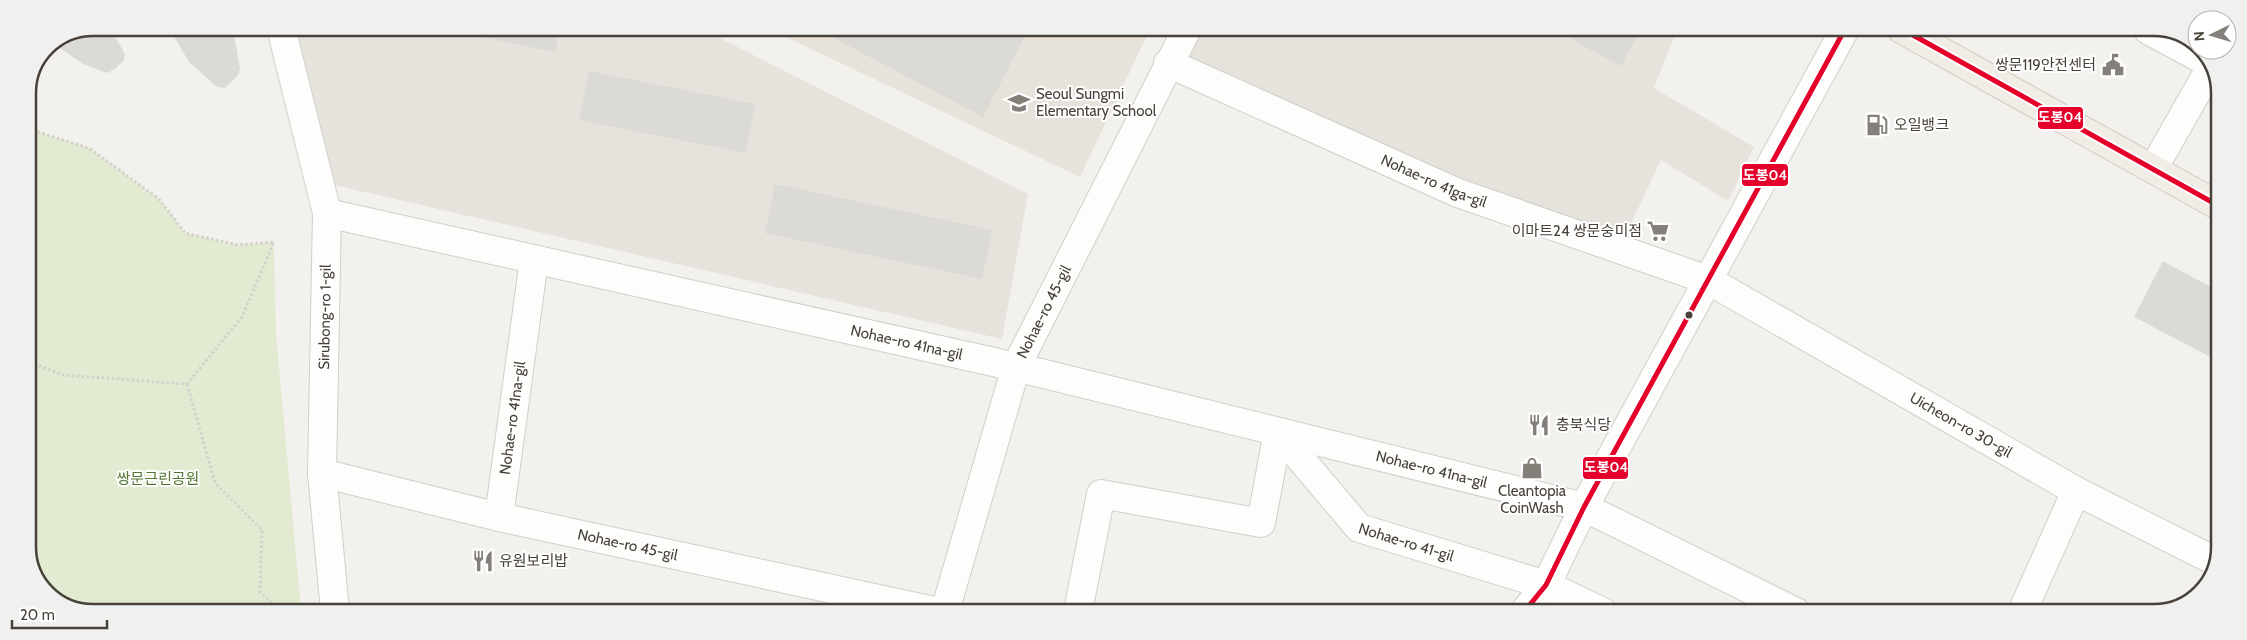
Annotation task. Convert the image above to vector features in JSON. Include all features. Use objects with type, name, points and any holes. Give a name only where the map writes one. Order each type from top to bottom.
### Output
[{"type":"main road","points":[[1914,36],[2211,202]]},
{"type":"street","name":"Sirubong-ro 1-gil","points":[[283,36],[327,214],[322,473],[334,604]]},
{"type":"street","name":"Nohae-ro 45-gil","points":[[947,604],[1016,367],[1183,36]]},
{"type":"street","points":[[1531,604],[1546,585],[1584,507],[1841,36]]},
{"type":"street","points":[[2161,37],[2198,57]]},
{"type":"street","name":"Nohae-ro 41ga-gil","points":[[1168,63],[1458,194],[1708,280]]},
{"type":"street","points":[[2153,170],[2207,75]]},
{"type":"street","name":"Nohae-ro 41na-gil","points":[[327,214],[1016,367],[1584,507]]},
{"type":"street","name":"Nohae-ro 41na-gil","points":[[498,517],[534,260]]},
{"type":"street","name":"Uicheon-ro 30-gil","points":[[1708,280],[2076,491],[2210,551]]},
{"type":"street","points":[[1079,604],[1101,494],[1261,523],[1278,432]]},
{"type":"street","name":"Nohae-ro 41-gil","points":[[1278,432],[1359,528],[1546,585],[1586,604]]},
{"type":"street","name":"Nohae-ro 45-gil","points":[[322,473],[498,517],[902,604]]},
{"type":"street","points":[[2026,604],[2076,491]]},
{"type":"street","points":[[1584,507],[1780,604]]},
{"type":"path","points":[[36,131],[89,148],[159,199],[185,234],[238,245],[274,242],[242,317],[187,384]]},
{"type":"path","points":[[36,364],[62,375],[187,384]]},
{"type":"path","points":[[187,384],[214,483],[262,530],[260,592],[273,604]]},
{"type":"shaded area","points":[[293,36],[716,36],[1028,194],[1002,339],[330,184]]},
{"type":"shaded area","name":"Seoul Sungmi Elementary School","points":[[784,36],[1147,36],[1080,177]]},
{"type":"shaded area","points":[[1182,36],[1674,36],[1654,88],[1754,147],[1728,201],[1661,160],[1625,236],[1461,182],[1175,50]]},
{"type":"green space","name":"쌍문근린공원","points":[[36,131],[89,148],[159,199],[185,233],[238,245],[274,242],[276,334],[300,604],[93,604],[78,602],[56,590],[44,575],[38,562],[36,551]]},
{"type":"building","points":[[115,36],[125,54],[124,60],[115,69],[107,73],[83,64],[59,48],[82,37]]},
{"type":"building","points":[[174,36],[234,36],[240,69],[238,75],[225,88],[217,87],[189,62]]},
{"type":"building","points":[[476,36],[558,36],[555,52]]},
{"type":"building","points":[[830,36],[1025,36],[983,117]]},
{"type":"building","points":[[1565,36],[1637,36],[1621,66]]},
{"type":"building","points":[[589,71],[755,104],[746,153],[579,120]]},
{"type":"building","points":[[775,184],[992,230],[982,279],[765,233]]},
{"type":"building","points":[[2163,261],[2211,287],[2211,357],[2134,317]]},
{"type":"transit line","name":"도봉04","points":[[1531,604],[1546,585],[1584,507],[1841,36]]},
{"type":"transit line","name":"도봉04","points":[[1915,36],[2211,202]]},
{"type":"place","name":"쌍문119안전센터","points":[[2113,65]]},
{"type":"place","name":"Seoul Sungmi Elementary School","points":[[1019,103]]},
{"type":"place","name":"오일뱅크","points":[[1877,125]]},
{"type":"place","name":"이마트24 쌍문숭미점","points":[[1658,231]]},
{"type":"place","name":"충북식당","points":[[1539,425]]},
{"type":"place","name":"Cleantopia CoinWash","points":[[1532,468]]},
{"type":"place","name":"유원보리밥","points":[[483,561]]}]
